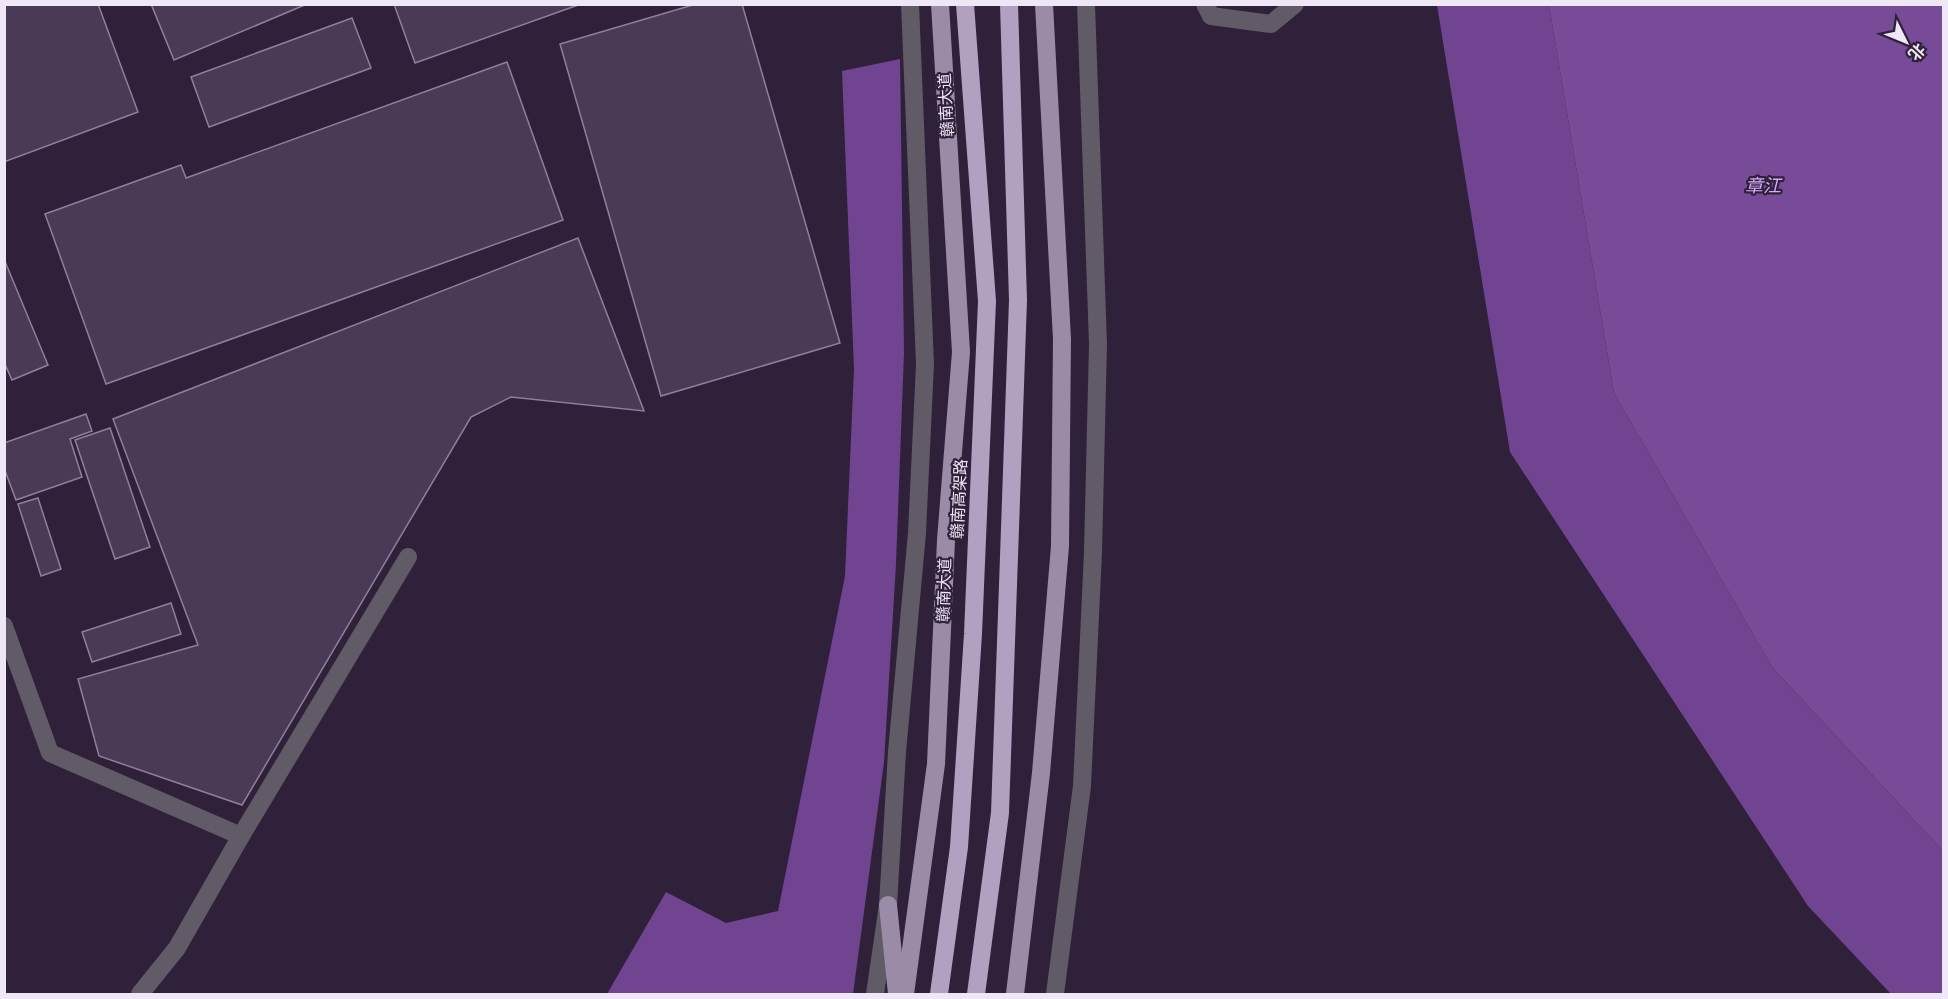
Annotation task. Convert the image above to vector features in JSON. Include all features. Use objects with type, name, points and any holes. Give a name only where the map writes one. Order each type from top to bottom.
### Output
[{"type":"highway","name":"赣南高架路","points":[[939,994],[960,836],[973,634],[987,301],[965,4]]},
{"type":"highway","points":[[976,994],[1000,813],[1013,455],[1018,300],[1009,4]]},
{"type":"main road","name":"赣南大道","points":[[905,994],[936,764],[946,540],[961,352],[940,4]]},
{"type":"main road","points":[[1015,994],[1041,773],[1060,546],[1062,339],[1044,4]]},
{"type":"main road","points":[[888,905],[897,994]]},
{"type":"street","points":[[875,994],[888,905],[897,752],[918,533],[925,364],[910,4]]},
{"type":"street","points":[[1055,994],[1082,786],[1093,552],[1098,344],[1086,4]]},
{"type":"street","points":[[1205,4],[1211,15],[1271,24],[1295,4]]},
{"type":"street","points":[[140,994],[177,948],[241,836],[408,557]]},
{"type":"street","points":[[4,626],[50,753],[241,836]]},
{"type":"shaded area","points":[[1437,5],[1549,5],[1614,393],[1772,667],[1943,851],[1943,994],[1891,994],[1808,906],[1510,452]]},
{"type":"shaded area","points":[[900,59],[904,353],[896,564],[884,762],[853,994],[607,994],[666,892],[726,923],[778,911],[845,576],[854,369],[842,71]]},
{"type":"water","name":"章江","points":[[1549,5],[1943,5],[1943,851],[1772,667],[1614,393]]},
{"type":"building","points":[[4,4],[98,4],[138,112],[4,162]]},
{"type":"building","points":[[151,4],[307,4],[174,60]]},
{"type":"building","points":[[394,4],[581,4],[415,63]]},
{"type":"building","points":[[696,4],[742,4],[840,343],[661,396],[560,44]]},
{"type":"building","points":[[352,18],[371,68],[209,127],[191,77]]},
{"type":"building","points":[[507,62],[563,220],[106,384],[45,214],[181,165],[186,178]]},
{"type":"building","points":[[578,238],[644,411],[511,397],[471,417],[242,805],[99,756],[78,679],[198,645],[113,419]]},
{"type":"building","points":[[4,259],[48,365],[12,380],[4,362]]},
{"type":"building","points":[[86,414],[92,431],[70,439],[82,477],[16,500],[4,468],[4,443]]},
{"type":"building","points":[[110,428],[150,547],[115,559],[75,440]]},
{"type":"building","points":[[38,498],[61,569],[41,576],[18,504]]},
{"type":"building","points":[[171,603],[181,634],[92,662],[82,632]]}]
